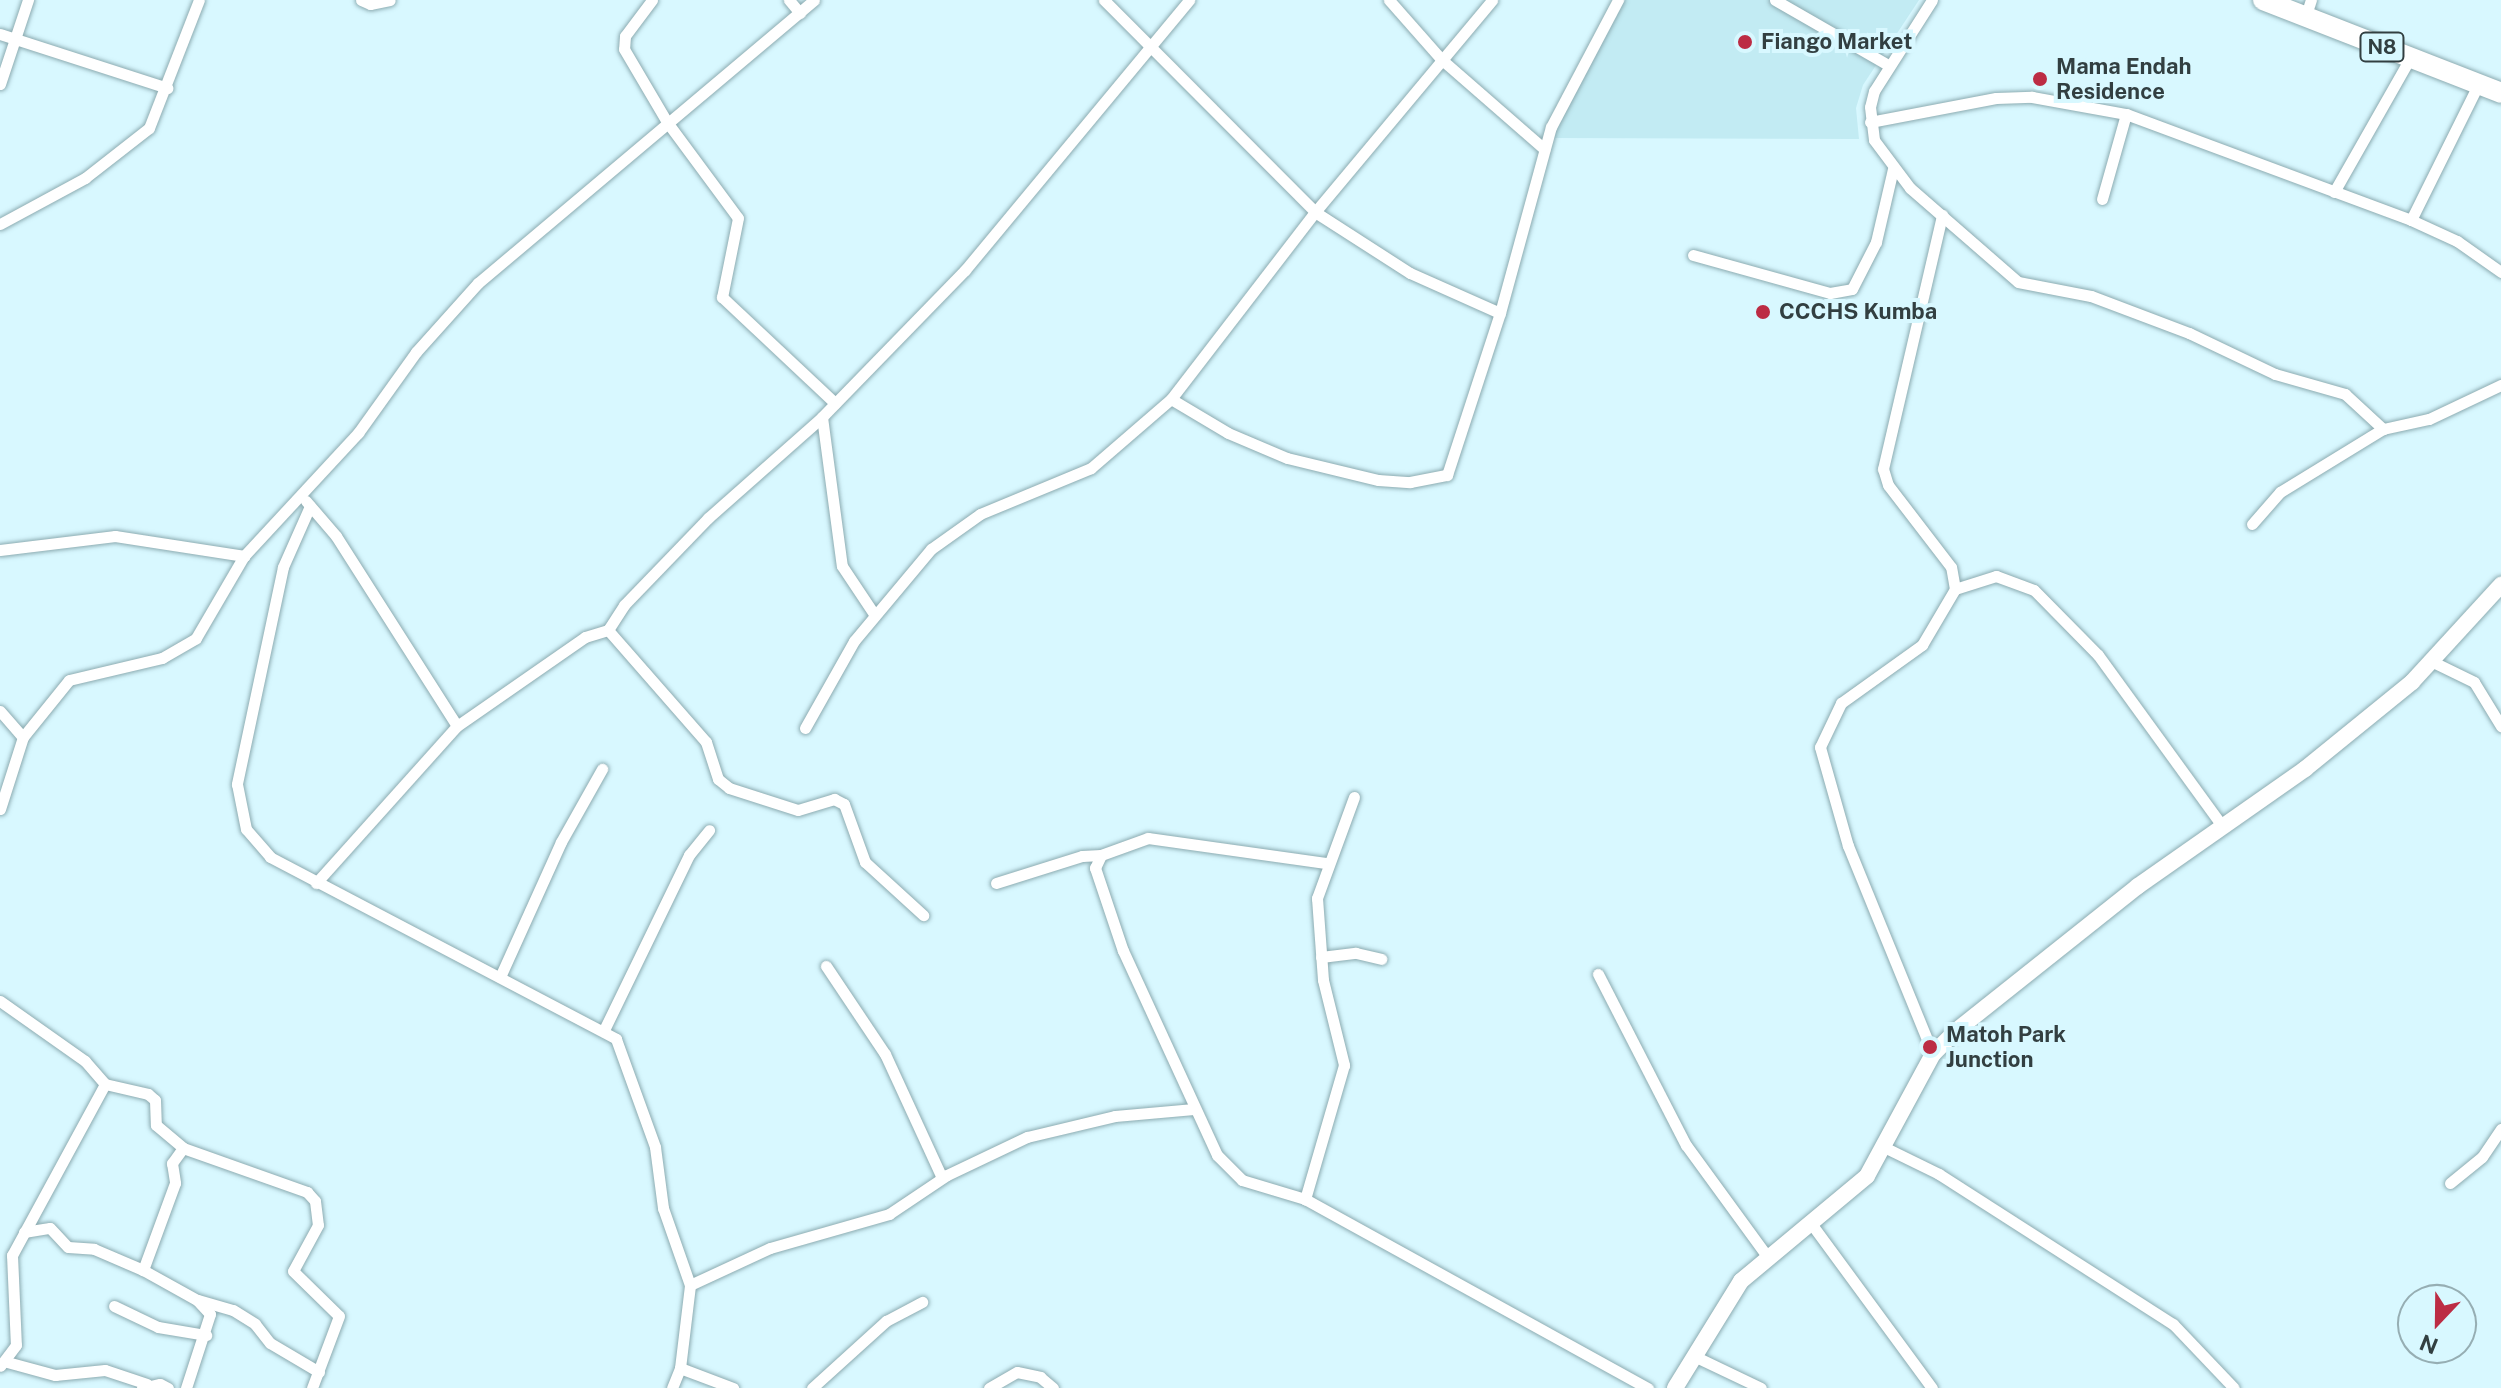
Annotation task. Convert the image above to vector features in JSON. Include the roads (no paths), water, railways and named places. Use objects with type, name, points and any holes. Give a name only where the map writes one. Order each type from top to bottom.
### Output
[{"type":"highway","name":"N8","points":[[2263,0],[2308,9],[2410,58],[2501,93]]},
{"type":"main road","points":[[1675,1388],[1741,1281],[1767,1256],[1848,1194],[1886,1148],[1933,1054],[2007,985],[2305,769],[2431,661],[2501,585]]},
{"type":"street","points":[[0,84],[28,0]]},
{"type":"street","points":[[0,224],[73,185],[137,140],[157,115],[199,0]]},
{"type":"street","points":[[361,0],[370,4],[390,0]]},
{"type":"street","points":[[652,0],[625,36],[624,49],[667,122],[738,218],[722,297],[835,403]]},
{"type":"street","points":[[789,0],[800,13]]},
{"type":"street","points":[[0,809],[23,737],[69,680],[162,658],[196,638],[244,556],[301,495],[478,283],[814,0]]},
{"type":"street","points":[[1104,0],[1152,44],[1315,212],[1410,273],[1500,313]]},
{"type":"street","points":[[316,883],[457,726],[585,637],[608,630],[624,605],[708,518],[822,417],[965,270],[1189,0]]},
{"type":"street","points":[[1389,0],[1441,59],[1544,149]]},
{"type":"street","points":[[805,728],[874,614],[931,549],[957,528],[1091,468],[1171,399],[1315,212],[1492,0]]},
{"type":"street","points":[[1171,399],[1228,433],[1287,458],[1378,480],[1441,480],[1452,467],[1500,313],[1544,149],[1618,0]]},
{"type":"street","points":[[1775,0],[1888,65]]},
{"type":"street","points":[[1932,0],[1874,91],[1870,122],[1881,155],[1893,169],[2027,287],[2091,296],[2189,333],[2275,374],[2345,394],[2383,429]]},
{"type":"street","points":[[0,34],[167,88]]},
{"type":"street","points":[[2334,192],[2410,58]]},
{"type":"street","points":[[2411,220],[2478,85]]},
{"type":"street","points":[[1870,122],[1996,98],[2058,99],[2126,114],[2411,220],[2457,241],[2501,272]]},
{"type":"street","points":[[2102,199],[2126,114]]},
{"type":"street","points":[[1693,255],[1830,293],[1852,289],[1876,242],[1893,169]]},
{"type":"street","points":[[1933,1054],[1848,846],[1820,747],[1841,703],[1922,645],[1955,589],[1951,567],[1888,485],[1883,469],[1942,215]]},
{"type":"street","points":[[2252,524],[2280,492],[2383,429],[2429,419],[2501,385]]},
{"type":"street","points":[[822,417],[842,566],[874,614]]},
{"type":"street","points":[[301,495],[336,536],[457,726]]},
{"type":"street","points":[[310,506],[283,567],[237,784],[240,811],[259,849],[316,883],[500,977],[570,1019],[604,1030],[621,1046],[661,1169],[663,1208],[690,1285],[680,1368],[672,1388]]},
{"type":"street","points":[[0,550],[115,536],[244,556]]},
{"type":"street","points":[[1955,589],[1996,576],[2034,590],[2098,655],[2223,827]]},
{"type":"street","points":[[608,630],[706,742],[718,779],[729,788],[798,810],[834,799],[844,804],[865,862],[923,915]]},
{"type":"street","points":[[2431,661],[2474,682],[2501,726]]},
{"type":"street","points":[[0,711],[23,737]]},
{"type":"street","points":[[500,977],[561,842],[602,769]]},
{"type":"street","points":[[1305,1199],[1344,1065],[1321,957],[1317,898],[1327,863],[1354,797]]},
{"type":"street","points":[[604,1030],[689,855],[709,830]]},
{"type":"street","points":[[996,883],[1082,856],[1101,855],[1125,845],[1164,838],[1327,863]]},
{"type":"street","points":[[1101,855],[1095,868],[1118,936],[1217,1155],[1242,1180],[1305,1199],[1648,1388]]},
{"type":"street","points":[[1321,957],[1356,953],[1381,959]]},
{"type":"street","points":[[826,966],[885,1054],[942,1178]]},
{"type":"street","points":[[1598,974],[1686,1145],[1767,1256]]},
{"type":"street","points":[[0,1001],[85,1061],[105,1084],[148,1094],[155,1100],[156,1125],[183,1148],[307,1192],[315,1201],[318,1225],[293,1271],[339,1316],[312,1388]]},
{"type":"street","points":[[105,1084],[88,1123],[12,1255],[16,1345],[3,1364],[55,1375],[105,1370],[144,1386],[168,1388]]},
{"type":"street","points":[[690,1285],[770,1248],[889,1214],[942,1178],[1040,1133],[1136,1113],[1194,1109]]},
{"type":"street","points":[[2450,1183],[2482,1157],[2501,1129]]},
{"type":"street","points":[[143,1270],[175,1183],[172,1163],[183,1148]]},
{"type":"street","points":[[1886,1148],[1939,1174],[2173,1324],[2234,1388]]},
{"type":"street","points":[[1810,1222],[1932,1388]]},
{"type":"street","points":[[24,1232],[50,1228],[68,1247],[94,1249],[143,1270],[197,1300],[233,1310],[255,1324],[270,1343],[319,1372]]},
{"type":"street","points":[[186,1388],[206,1335],[210,1314],[197,1300]]},
{"type":"street","points":[[812,1388],[886,1321],[922,1302]]},
{"type":"street","points":[[114,1306],[158,1327],[206,1335]]},
{"type":"street","points":[[1694,1356],[1761,1388]]},
{"type":"street","points":[[680,1368],[733,1388]]},
{"type":"street","points":[[989,1388],[1017,1372],[1040,1377],[1053,1388]]},
{"type":"place","name":"Fiango Market","points":[[1745,42]]},
{"type":"place","name":"Mama Endah Residence","points":[[2040,79]]},
{"type":"place","name":"CCCHS Kumba","points":[[1763,312]]},
{"type":"place","name":"Matoh Park Junction","points":[[1930,1047]]}]
